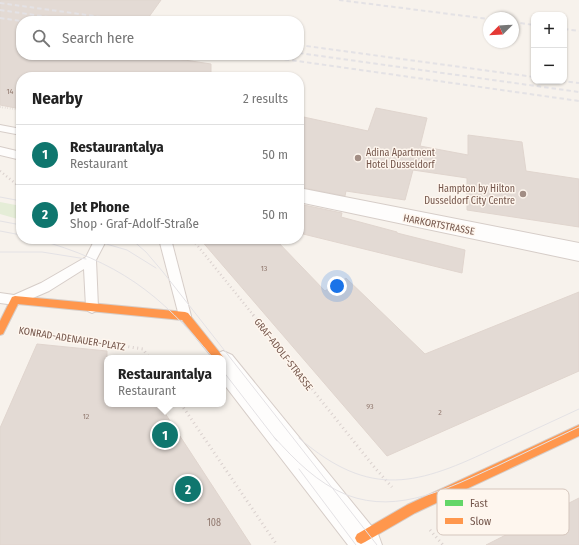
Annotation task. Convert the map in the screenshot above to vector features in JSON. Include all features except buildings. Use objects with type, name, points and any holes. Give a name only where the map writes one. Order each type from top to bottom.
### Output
[{"type":"street","name":"HARKORTSTRASSE","points":[[304,196],[579,252]]},
{"type":"street","points":[[1,330],[15,300],[185,316],[217,355]]},
{"type":"street","points":[[226,367],[364,541],[411,509],[437,497]]},
{"type":"street","points":[[454,489],[579,430]]},
{"type":"lane","points":[[0,128],[16,131]]},
{"type":"lane","points":[[0,151],[16,155]]},
{"type":"lane","points":[[92,307],[90,260],[98,244]]},
{"type":"lane","points":[[166,244],[185,316]]},
{"type":"lane","points":[[0,298],[15,300],[45,286],[90,260]]},
{"type":"path","points":[[0,107],[16,109]]},
{"type":"path","points":[[0,171],[16,184]]},
{"type":"path","name":"GRAF-ADOLF-STRASSE","points":[[198,244],[374,468]]},
{"type":"path","name":"KONRAD-ADENAUER-PLATZ","points":[[1,330],[143,349],[147,355]]},
{"type":"path","points":[[182,407],[277,545]]},
{"type":"green space","points":[[0,202],[16,205],[16,219],[0,214]]},
{"type":"tram line","points":[[0,197],[16,200]]},
{"type":"tram line","points":[[0,221],[16,224]]},
{"type":"tram line","points":[[0,231],[16,234]]},
{"type":"tram line","points":[[52,244],[91,258],[114,269],[135,282],[155,297],[174,315],[210,355]]},
{"type":"tram line","points":[[106,244],[127,250],[156,268]]},
{"type":"tram line","points":[[137,244],[146,252],[163,272],[332,488]]},
{"type":"tram line","points":[[0,252],[42,252],[86,259]]},
{"type":"tram line","points":[[226,375],[277,441]]},
{"type":"tram line","points":[[299,438],[325,458],[349,471],[372,478],[395,480],[419,477],[469,460],[579,409]]},
{"type":"tram line","points":[[445,489],[579,427]]},
{"type":"tram line","points":[[274,437],[307,470],[332,488]]},
{"type":"tram line","points":[[299,469],[356,545]]},
{"type":"tram line","points":[[332,488],[347,495],[366,500],[386,502],[405,500],[437,492]]},
{"type":"tram line","points":[[332,488],[377,545]]},
{"type":"railway","points":[[339,0],[483,18]]},
{"type":"railway","points":[[0,3],[94,16]]},
{"type":"railway","points":[[0,10],[41,16]]},
{"type":"railway","points":[[0,18],[16,20]]},
{"type":"railway","points":[[519,23],[531,25]]},
{"type":"railway","points":[[567,29],[579,31]]},
{"type":"railway","points":[[304,46],[531,77]]},
{"type":"railway","points":[[304,54],[579,92]]},
{"type":"railway","points":[[290,60],[579,101]]},
{"type":"railway","points":[[567,82],[579,83]]},
{"type":"traffic: slow","points":[[0,331],[15,300],[185,316],[217,355]]},
{"type":"traffic: slow","points":[[454,489],[579,430]]},
{"type":"traffic: slow","points":[[361,538],[411,509],[437,497]]},
{"type":"place","name":"Adina Apartment Hotel Dusseldorf","points":[[358,158]]},
{"type":"place","name":"Hampton by Hilton Dusseldorf City Centre","points":[[523,194]]},
{"type":"place","name":"Restaurantalya","points":[[165,435]]},
{"type":"place","name":"Jet Phone","points":[[188,489]]}]
